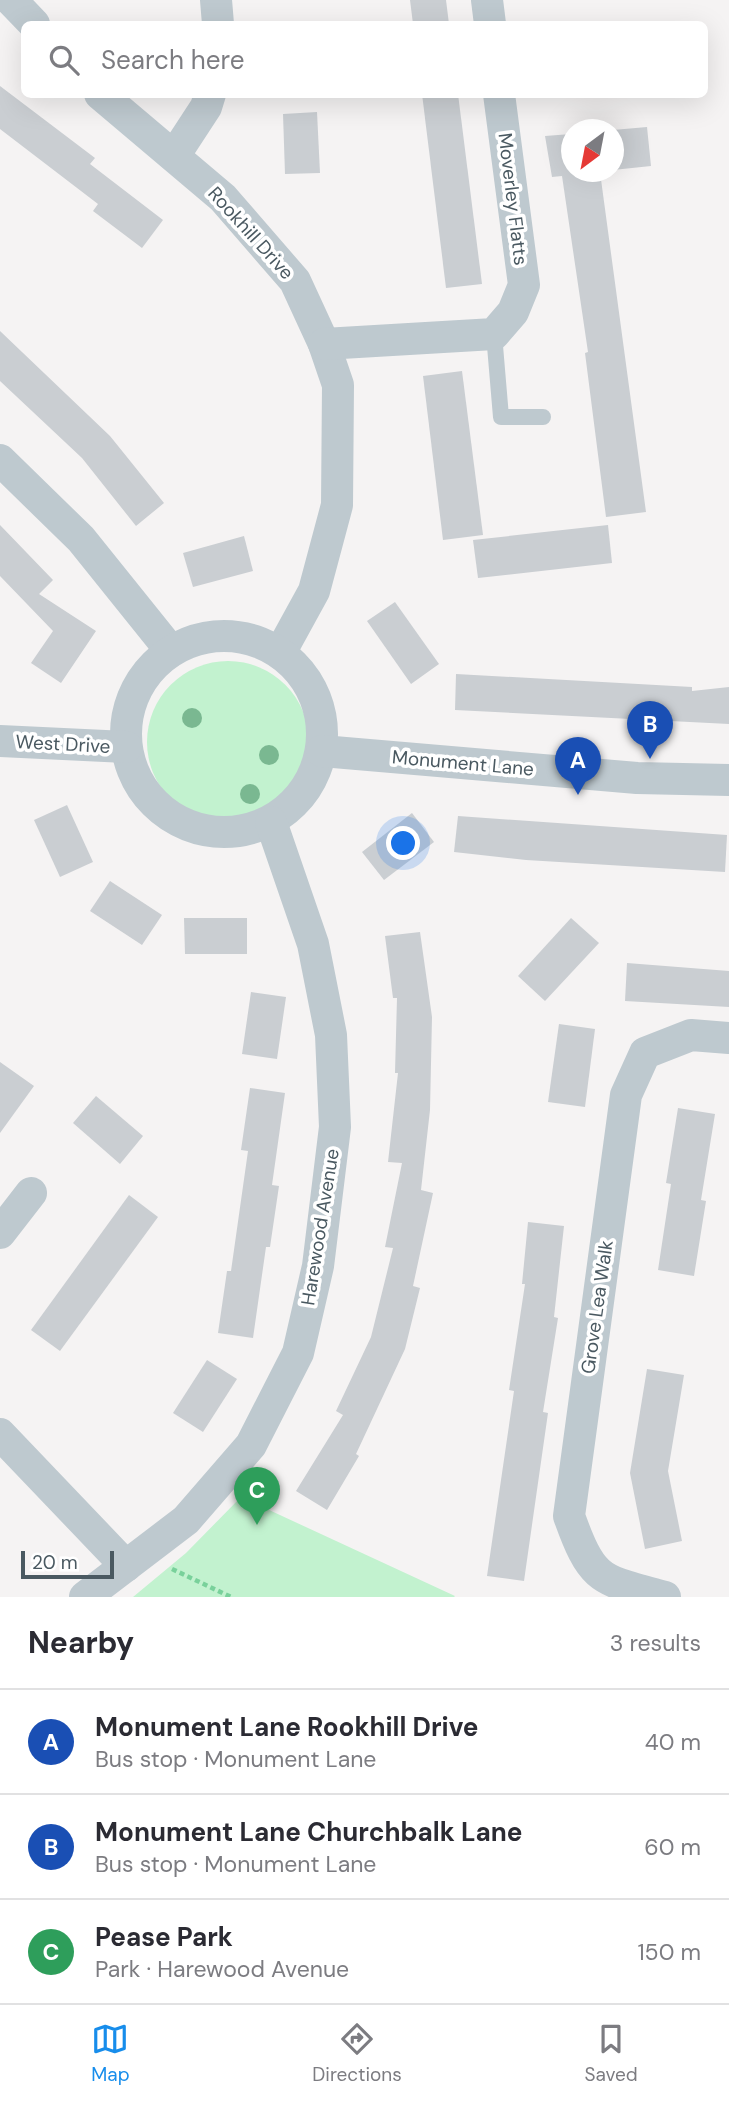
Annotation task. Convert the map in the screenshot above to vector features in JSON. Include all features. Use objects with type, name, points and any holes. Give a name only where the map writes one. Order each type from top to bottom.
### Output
[{"type":"street","points":[[11,0],[31,21]]},
{"type":"street","points":[[216,0],[218,21]]},
{"type":"street","points":[[487,0],[490,21]]},
{"type":"street","name":"Rookhill Drive","points":[[105,98],[223,198],[295,281],[324,344],[338,385],[337,505],[314,591],[281,653]]},
{"type":"street","points":[[174,156],[206,107],[209,98]]},
{"type":"street","name":"Moverley Flatts","points":[[494,334],[513,312],[523,285],[500,98]]},
{"type":"street","points":[[324,344],[494,334]]},
{"type":"street","points":[[0,460],[81,538],[171,651]]},
{"type":"street","points":[[226,635],[254,640],[281,653],[301,672],[316,696],[323,723],[322,751],[307,788],[295,804],[271,822],[241,832],[209,832],[179,822],[153,804],[135,778],[126,747],[126,720],[134,693],[149,669],[171,651],[197,639],[226,635]]},
{"type":"street","name":"West Drive","points":[[0,741],[126,747]]},
{"type":"street","name":"Monument Lane","points":[[322,751],[637,778],[729,780]]},
{"type":"street","name":"Harewood Avenue","points":[[85,1597],[186,1520],[251,1445],[298,1353],[318,1266],[335,1127],[331,1035],[313,944],[271,822]]},
{"type":"street","name":"Grove Lea Walk","points":[[660,1596],[605,1580],[583,1555],[569,1516],[626,1095],[645,1053],[691,1035],[729,1038]]},
{"type":"street","points":[[0,1233],[31,1193]]},
{"type":"street","points":[[0,1434],[138,1558]]},
{"type":"lane","points":[[494,334],[501,418],[543,417]]},
{"type":"path","points":[[138,1558],[163,1564],[231,1597]]},
{"type":"green space","points":[[228,661],[259,667],[273,674],[285,685],[296,697],[303,711],[309,742],[303,773],[296,787],[285,799],[273,810],[259,817],[228,823],[197,817],[183,810],[171,799],[160,787],[153,773],[147,742],[153,711],[160,697],[171,685],[183,674],[197,667]]},
{"type":"green space","points":[[241,1497],[455,1596],[133,1597],[186,1553]]},
{"type":"building","points":[[410,0],[446,0],[449,21],[413,21]]},
{"type":"building","points":[[0,86],[95,158],[90,164],[163,220],[142,248],[93,211],[98,204],[0,129]]},
{"type":"building","points":[[422,98],[459,98],[482,284],[446,288]]},
{"type":"building","points":[[317,112],[320,173],[285,174],[283,114]]},
{"type":"building","points":[[647,127],[651,166],[624,169],[624,129]]},
{"type":"building","points":[[561,135],[561,176],[552,177],[545,136]]},
{"type":"building","points":[[563,182],[601,182],[646,512],[606,517],[585,353],[588,352]]},
{"type":"building","points":[[0,331],[110,436],[164,503],[136,526],[82,458],[0,381]]},
{"type":"building","points":[[462,371],[483,535],[443,540],[423,376]]},
{"type":"building","points":[[0,525],[53,580],[39,594],[96,631],[61,683],[31,663],[53,631],[0,576]]},
{"type":"building","points":[[608,525],[612,563],[478,578],[473,540]]},
{"type":"building","points":[[244,536],[253,571],[193,587],[183,553]]},
{"type":"building","points":[[395,602],[439,664],[411,684],[367,621]]},
{"type":"building","points":[[456,674],[692,687],[692,691],[729,687],[729,724],[455,710]]},
{"type":"building","points":[[67,805],[93,862],[60,877],[34,820]]},
{"type":"building","points":[[412,813],[434,842],[384,880],[362,852]]},
{"type":"building","points":[[458,816],[727,835],[725,872],[526,860],[454,852]]},
{"type":"building","points":[[110,881],[162,915],[142,945],[90,911]]},
{"type":"building","points":[[184,918],[247,918],[247,954],[185,954]]},
{"type":"building","points":[[571,918],[599,943],[545,1001],[518,976]]},
{"type":"building","points":[[420,932],[432,1017],[430,1110],[421,1190],[433,1193],[413,1286],[420,1288],[405,1349],[356,1454],[359,1456],[327,1510],[296,1491],[343,1415],[336,1411],[371,1337],[393,1248],[385,1247],[402,1163],[388,1162],[398,1073],[395,1073],[397,998],[393,998],[385,936]]},
{"type":"building","points":[[627,963],[729,971],[729,1007],[625,1001]]},
{"type":"building","points":[[251,992],[286,997],[277,1059],[242,1054]]},
{"type":"building","points":[[559,1024],[595,1029],[585,1107],[548,1102]]},
{"type":"building","points":[[0,1062],[34,1086],[0,1133]]},
{"type":"building","points":[[250,1088],[285,1093],[272,1185],[279,1186],[270,1247],[266,1247],[253,1338],[218,1333],[227,1271],[231,1271],[248,1151],[241,1150]]},
{"type":"building","points":[[96,1096],[143,1136],[120,1164],[73,1123]]},
{"type":"building","points":[[678,1108],[715,1114],[701,1200],[706,1201],[694,1276],[658,1270],[671,1184],[666,1183]]},
{"type":"building","points":[[129,1195],[158,1217],[60,1351],[31,1330]]},
{"type":"building","points":[[528,1222],[564,1226],[554,1317],[558,1318],[543,1412],[548,1413],[524,1581],[487,1576],[514,1391],[509,1390],[525,1284],[522,1284]]},
{"type":"building","points":[[207,1360],[237,1379],[203,1432],[173,1413]]},
{"type":"building","points":[[647,1369],[684,1375],[668,1471],[682,1541],[645,1549],[630,1473]]},
{"type":"place","name":"Monument Lane Churchbalk Lane","points":[[650,759]]},
{"type":"place","name":"Monument Lane Rookhill Drive","points":[[578,795]]},
{"type":"place","name":"Pease Park","points":[[257,1525]]}]
